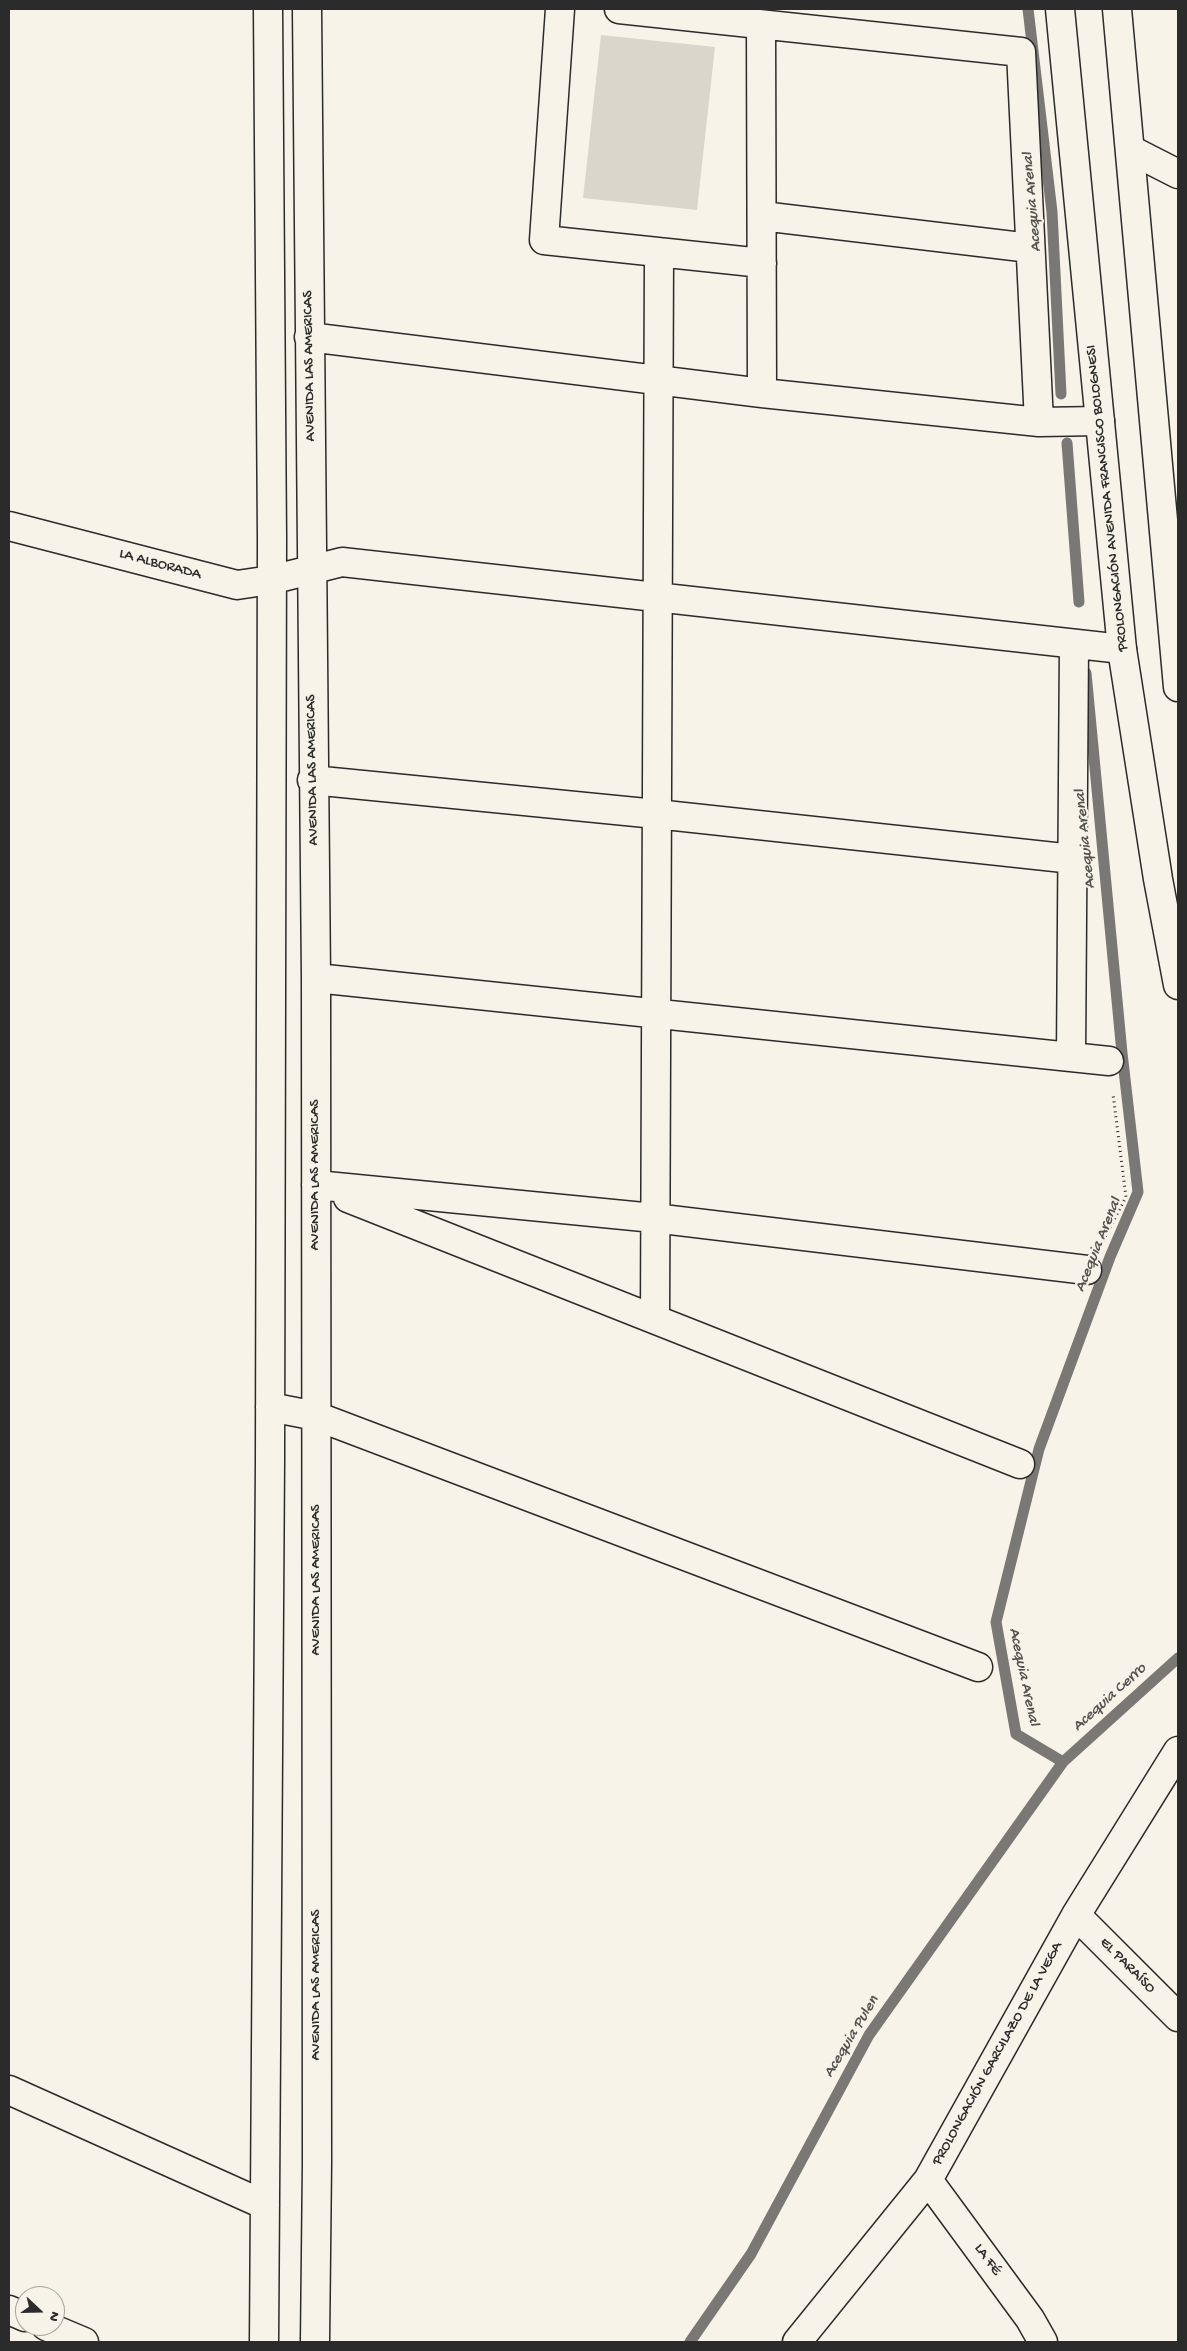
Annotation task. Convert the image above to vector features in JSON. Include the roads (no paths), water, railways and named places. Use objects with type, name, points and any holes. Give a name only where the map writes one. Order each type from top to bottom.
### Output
[{"type":"street","points":[[264,2342],[270,1407],[272,580],[268,9]]},
{"type":"street","name":"AVENIDA LAS AMERICAS","points":[[307,9],[312,780],[316,978],[317,2173],[315,2342]]},
{"type":"street","points":[[560,9],[544,240],[762,263]]},
{"type":"street","points":[[619,9],[1020,52],[1039,422]]},
{"type":"street","name":"PROLONGACIÓN AVENIDA FRANCISCO BOLOGNESI","points":[[1060,9],[1122,649],[1154,852],[1178,985]]},
{"type":"street","points":[[1117,9],[1177,673]]},
{"type":"street","points":[[761,24],[762,393]]},
{"type":"street","points":[[1131,150],[1178,174]]},
{"type":"street","points":[[762,216],[1030,248]]},
{"type":"street","points":[[655,1319],[659,252]]},
{"type":"street","points":[[309,336],[658,382],[1039,422],[1100,421]]},
{"type":"street","name":"LA ALBORADA","points":[[9,526],[237,585],[272,580],[342,562],[1122,649]]},
{"type":"street","points":[[1071,1057],[1074,644]]},
{"type":"street","points":[[312,780],[656,814],[1072,859]]},
{"type":"street","points":[[316,978],[1109,1061]]},
{"type":"street","points":[[316,1185],[654,1218],[1087,1270]]},
{"type":"street","points":[[316,1185],[1020,1464]]},
{"type":"street","points":[[270,1407],[316,1416],[978,1667]]},
{"type":"street","name":"PROLONGACIÓN GARCILAZO DE LA VEGA","points":[[796,2342],[928,2180],[1076,1915],[1178,1751]]},
{"type":"street","name":"EL PARAÍSO","points":[[1076,1915],[1178,2017]]},
{"type":"street","points":[[9,2090],[265,2205]]},
{"type":"street","name":"LA FÉ","points":[[928,2180],[1030,2319],[1043,2342]]},
{"type":"street","points":[[65,2334],[84,2342]]},
{"type":"waterway","name":"Acequia Arenal","points":[[1028,9],[1052,212],[1061,394]]},
{"type":"waterway","name":"Acequia Arenal","points":[[1067,443],[1079,602]]},
{"type":"waterway","name":"Acequia Arenal","points":[[1063,1762],[1016,1734],[996,1622],[1039,1449],[1110,1257],[1138,1192],[1122,1053],[1086,673]]},
{"type":"waterway","name":"Acequia Pulen","points":[[690,2342],[751,2254],[869,2035],[1063,1762],[1178,1658]]},
{"type":"water label","name":"Acequia Cerro","points":[[1110,1698]]}]
